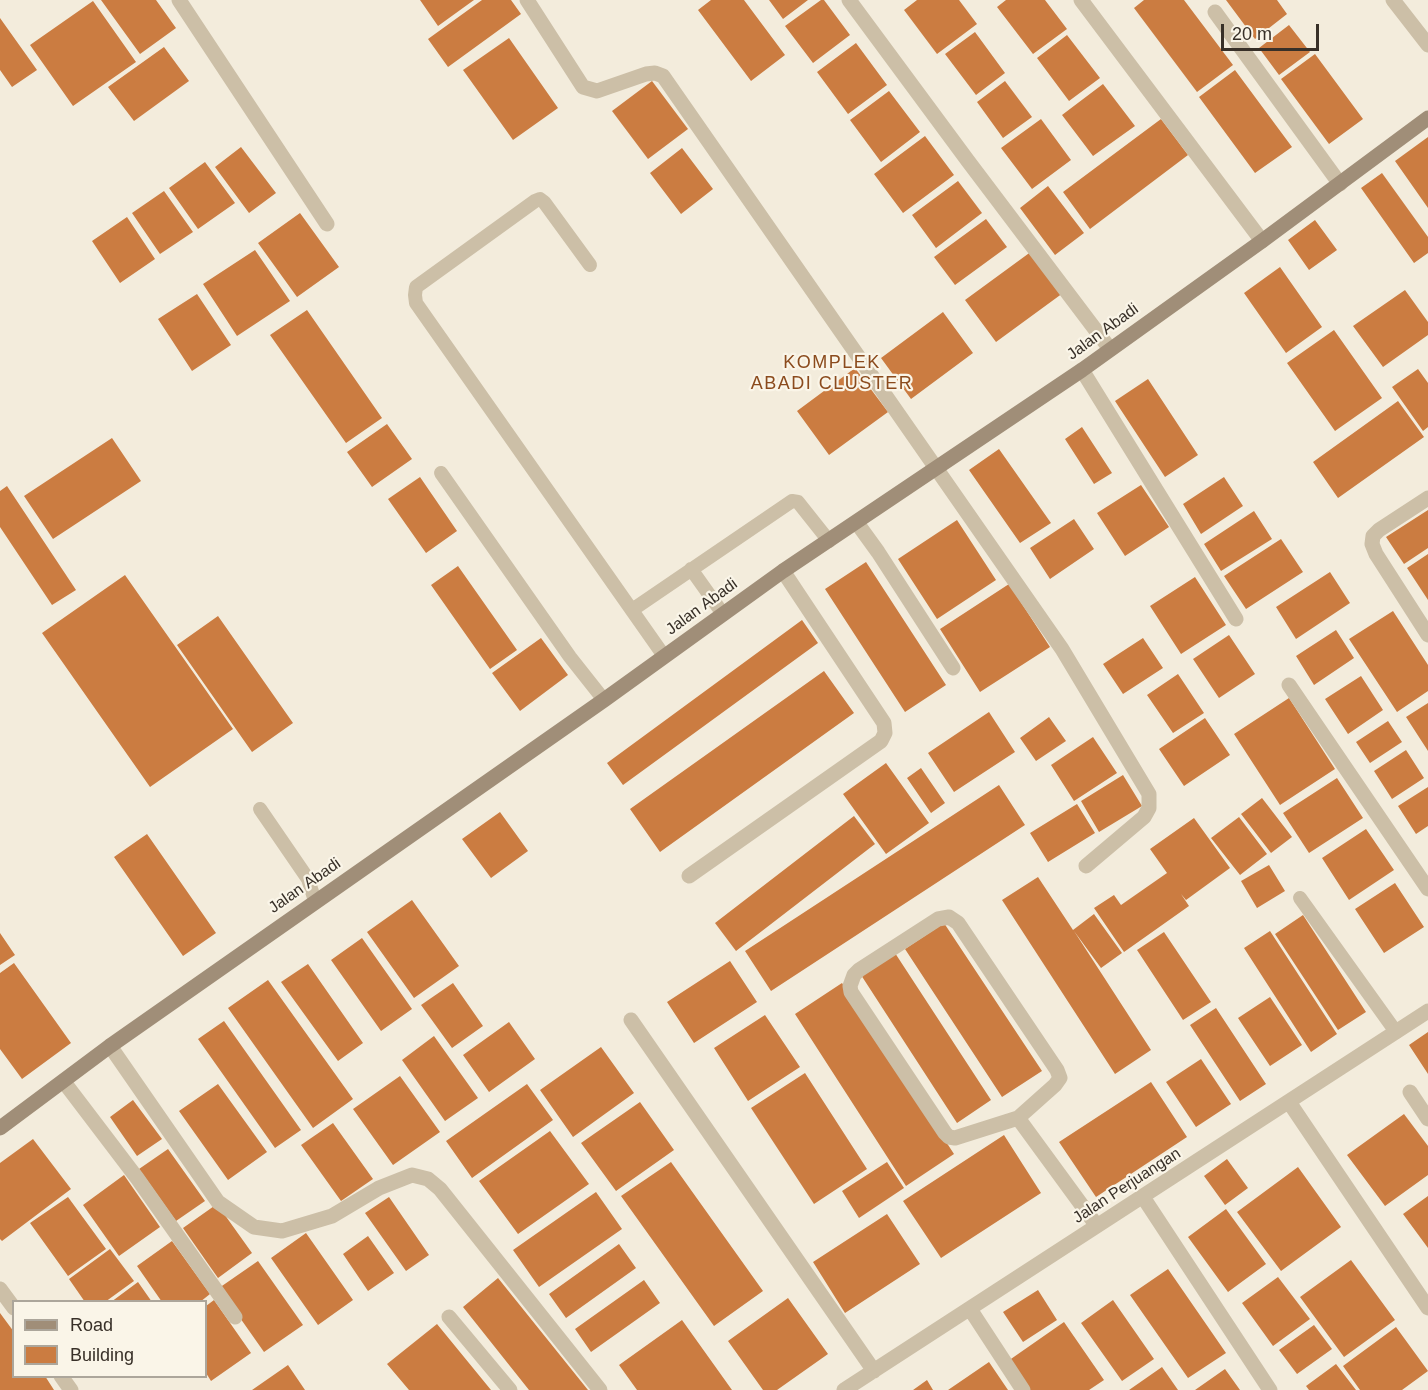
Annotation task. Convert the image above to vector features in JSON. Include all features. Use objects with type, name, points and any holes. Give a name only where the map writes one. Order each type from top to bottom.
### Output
[{"type":"street","points":[[179,0],[327,224]]},
{"type":"street","points":[[527,0],[583,87],[597,91],[646,74],[655,73],[663,76],[1062,649],[1149,794],[1149,808],[1144,817],[1086,866]]},
{"type":"street","points":[[849,0],[1110,349]]},
{"type":"street","points":[[1081,0],[1262,241]]},
{"type":"street","points":[[1393,0],[1428,45]]},
{"type":"street","points":[[1215,12],[1340,183]]},
{"type":"street","name":"Jalan Abadi","points":[[2,1123],[64,1082],[110,1046],[604,700],[783,571],[1082,369],[1262,241],[1428,118]]},
{"type":"street","points":[[1082,369],[1236,619]]},
{"type":"street","points":[[1428,498],[1379,530],[1373,536],[1372,544],[1376,554],[1428,635]]},
{"type":"street","points":[[857,523],[952,668]]},
{"type":"street","points":[[689,876],[881,741],[885,733],[884,723],[783,571]]},
{"type":"street","points":[[1289,685],[1428,889]]},
{"type":"street","points":[[949,916],[953,918],[1059,1074],[1059,1082],[1018,1118],[966,1135],[949,1137],[851,992],[850,986],[854,975],[938,918],[949,916]]},
{"type":"street","name":"Jalan Perjuangan","points":[[846,1389],[1428,1011]]},
{"type":"street","points":[[631,1020],[874,1371]]},
{"type":"street","points":[[110,1046],[218,1202],[254,1227],[282,1231],[332,1216],[379,1188],[412,1174],[428,1179],[440,1189],[600,1390]]},
{"type":"street","points":[[64,1082],[138,1178],[235,1317]]},
{"type":"street","points":[[1410,1092],[1428,1119]]},
{"type":"street","points":[[1289,1102],[1428,1308]]},
{"type":"street","points":[[1018,1118],[1097,1226]]},
{"type":"street","points":[[1143,1197],[1270,1390]]},
{"type":"street","points":[[0,1289],[12,1305]]},
{"type":"street","points":[[970,1309],[1023,1390]]},
{"type":"street","points":[[449,1317],[510,1390]]},
{"type":"lane","points":[[590,265],[544,202],[535,201],[416,287],[416,303],[664,656]]},
{"type":"lane","points":[[441,473],[570,657],[604,700]]},
{"type":"lane","points":[[632,610],[792,501],[798,502],[830,541]]},
{"type":"lane","points":[[691,569],[723,614]]},
{"type":"lane","points":[[260,809],[308,879],[315,901]]},
{"type":"lane","points":[[1300,898],[1396,1032]]},
{"type":"building","points":[[101,0],[156,0],[176,28],[140,54]]},
{"type":"building","points":[[420,0],[474,0],[438,26]]},
{"type":"building","points":[[482,0],[511,0],[521,14],[448,67],[428,39]]},
{"type":"building","points":[[711,0],[744,0],[785,55],[751,81],[698,10]]},
{"type":"building","points":[[769,0],[808,0],[783,19]]},
{"type":"building","points":[[824,0],[850,35],[813,63],[785,26]]},
{"type":"building","points":[[917,0],[959,0],[977,24],[937,54],[904,10]]},
{"type":"building","points":[[1006,0],[1045,0],[1067,29],[1033,54],[997,7]]},
{"type":"building","points":[[1144,0],[1184,0],[1233,65],[1197,92],[1134,8]]},
{"type":"building","points":[[1226,0],[1277,0],[1287,14],[1255,39]]},
{"type":"building","points":[[93,1],[136,62],[73,106],[30,45]]},
{"type":"building","points":[[0,18],[37,70],[12,87],[0,70]]},
{"type":"building","points":[[1289,25],[1310,52],[1279,75],[1259,48]]},
{"type":"building","points":[[975,32],[1005,73],[976,95],[945,54]]},
{"type":"building","points":[[1067,35],[1100,78],[1069,101],[1037,58]]},
{"type":"building","points":[[509,38],[558,108],[513,140],[463,70]]},
{"type":"building","points":[[856,43],[887,85],[848,114],[817,72]]},
{"type":"building","points":[[164,47],[189,81],[134,121],[108,87]]},
{"type":"building","points":[[1315,54],[1363,119],[1329,144],[1281,79]]},
{"type":"building","points":[[1235,70],[1292,147],[1255,173],[1199,97]]},
{"type":"building","points":[[652,81],[688,129],[648,159],[612,111]]},
{"type":"building","points":[[1005,81],[1032,117],[1003,138],[977,102]]},
{"type":"building","points":[[1103,84],[1135,126],[1093,156],[1062,115]]},
{"type":"building","points":[[889,91],[920,132],[881,162],[850,120]]},
{"type":"building","points":[[1041,119],[1071,160],[1032,189],[1001,148]]},
{"type":"building","points":[[1161,119],[1188,155],[1090,229],[1063,192]]},
{"type":"building","points":[[925,136],[954,175],[903,213],[874,174]]},
{"type":"building","points":[[1428,137],[1428,208],[1395,161]]},
{"type":"building","points":[[241,147],[276,193],[249,213],[215,167]]},
{"type":"building","points":[[682,148],[713,189],[681,214],[650,173]]},
{"type":"building","points":[[205,162],[235,203],[198,229],[169,188]]},
{"type":"building","points":[[1382,173],[1428,237],[1428,253],[1414,263],[1361,188]]},
{"type":"building","points":[[958,181],[982,213],[936,248],[912,215]]},
{"type":"building","points":[[1048,186],[1084,233],[1055,255],[1020,208]]},
{"type":"building","points":[[164,191],[193,232],[160,254],[132,213]]},
{"type":"building","points":[[300,213],[339,267],[297,297],[258,243]]},
{"type":"building","points":[[127,217],[155,259],[120,283],[92,241]]},
{"type":"building","points":[[986,219],[1007,247],[955,285],[934,257]]},
{"type":"building","points":[[1315,220],[1337,250],[1309,270],[1288,240]]},
{"type":"building","points":[[255,250],[290,301],[237,336],[203,284]]},
{"type":"building","points":[[1032,251],[1063,293],[996,342],[965,300]]},
{"type":"building","points":[[1280,267],[1322,327],[1286,353],[1244,293]]},
{"type":"building","points":[[1405,290],[1428,322],[1428,335],[1383,367],[1353,326]]},
{"type":"building","points":[[197,294],[231,345],[192,371],[158,319]]},
{"type":"building","points":[[307,310],[382,418],[346,443],[270,335]]},
{"type":"building","points":[[943,312],[973,353],[911,399],[881,358]]},
{"type":"building","points":[[1334,330],[1382,398],[1335,431],[1287,363]]},
{"type":"building","points":[[855,368],[888,412],[829,455],[797,411]]},
{"type":"building","points":[[1418,369],[1428,383],[1428,427],[1423,431],[1392,387]]},
{"type":"building","points":[[1148,379],[1198,455],[1165,477],[1115,401]]},
{"type":"building","points":[[1398,401],[1424,437],[1338,498],[1313,462]]},
{"type":"building","points":[[387,424],[412,459],[372,487],[347,452]]},
{"type":"building","points":[[1082,427],[1112,473],[1094,484],[1065,439]]},
{"type":"building","points":[[112,438],[141,481],[53,539],[24,496]]},
{"type":"building","points":[[999,449],[1051,523],[1020,543],[969,470]]},
{"type":"building","points":[[420,477],[457,531],[426,553],[388,499]]},
{"type":"building","points":[[1224,477],[1243,506],[1201,534],[1183,504]]},
{"type":"building","points":[[1141,485],[1169,527],[1125,556],[1097,513]]},
{"type":"building","points":[[7,486],[76,590],[52,605],[0,527],[0,491]]},
{"type":"building","points":[[1428,510],[1428,548],[1404,564],[1386,537]]},
{"type":"building","points":[[1254,511],[1272,539],[1221,571],[1204,544]]},
{"type":"building","points":[[1074,519],[1094,549],[1050,579],[1030,548]]},
{"type":"building","points":[[957,520],[996,580],[937,619],[898,559]]},
{"type":"building","points":[[1281,539],[1303,572],[1246,609],[1224,576]]},
{"type":"building","points":[[1428,554],[1428,600],[1407,568]]},
{"type":"building","points":[[866,562],[946,685],[905,712],[825,589]]},
{"type":"building","points":[[458,566],[517,650],[490,669],[431,585]]},
{"type":"building","points":[[1330,572],[1350,603],[1296,639],[1276,607]]},
{"type":"building","points":[[125,575],[233,729],[150,787],[42,633]]},
{"type":"building","points":[[1195,577],[1226,625],[1181,654],[1150,606]]},
{"type":"building","points":[[1009,584],[1050,647],[980,692],[940,629]]},
{"type":"building","points":[[1393,611],[1428,665],[1428,691],[1397,712],[1349,639]]},
{"type":"building","points":[[218,616],[293,723],[252,752],[177,645]]},
{"type":"building","points":[[802,620],[818,643],[623,785],[607,763]]},
{"type":"building","points":[[1336,630],[1354,658],[1314,685],[1296,656]]},
{"type":"building","points":[[1229,635],[1255,674],[1219,698],[1193,659]]},
{"type":"building","points":[[541,638],[568,675],[520,711],[492,673]]},
{"type":"building","points":[[1143,638],[1163,668],[1123,694],[1103,664]]},
{"type":"building","points":[[824,671],[854,713],[660,852],[630,809]]},
{"type":"building","points":[[1178,674],[1204,713],[1173,733],[1147,695]]},
{"type":"building","points":[[1361,676],[1383,710],[1348,734],[1325,699]]},
{"type":"building","points":[[1289,698],[1335,769],[1280,805],[1234,734]]},
{"type":"building","points":[[1428,703],[1428,751],[1406,717]]},
{"type":"building","points":[[989,712],[1015,752],[954,792],[928,753]]},
{"type":"building","points":[[1049,717],[1066,741],[1036,761],[1020,738]]},
{"type":"building","points":[[1205,718],[1230,755],[1184,786],[1159,749]]},
{"type":"building","points":[[1388,721],[1402,742],[1370,763],[1356,742]]},
{"type":"building","points":[[1093,737],[1117,773],[1074,801],[1051,765]]},
{"type":"building","points":[[1406,750],[1424,778],[1392,799],[1374,771]]},
{"type":"building","points":[[886,763],[929,823],[886,854],[843,794]]},
{"type":"building","points":[[921,768],[945,803],[931,813],[907,778]]},
{"type":"building","points":[[1123,775],[1142,806],[1099,832],[1081,801]]},
{"type":"building","points":[[1337,778],[1363,818],[1309,853],[1283,813]]},
{"type":"building","points":[[999,785],[1025,825],[771,991],[745,951]]},
{"type":"building","points":[[1428,787],[1428,826],[1416,834],[1398,806]]},
{"type":"building","points":[[1262,798],[1292,837],[1271,853],[1241,814]]},
{"type":"building","points":[[1077,804],[1095,833],[1048,862],[1030,833]]},
{"type":"building","points":[[500,812],[528,851],[491,878],[462,839]]},
{"type":"building","points":[[854,816],[875,844],[736,951],[715,923]]},
{"type":"building","points":[[1239,817],[1267,854],[1240,875],[1211,838]]},
{"type":"building","points":[[1194,818],[1230,868],[1186,900],[1181,894],[1189,906],[1124,952],[1094,908],[1114,895],[1121,905],[1167,873],[1150,849]]},
{"type":"building","points":[[1366,829],[1394,870],[1349,900],[1322,858]]},
{"type":"building","points":[[147,834],[216,933],[183,956],[114,857]]},
{"type":"building","points":[[1269,865],[1285,891],[1257,908],[1241,881]]},
{"type":"building","points":[[1038,877],[1073,930],[1094,914],[1122,953],[1101,968],[1074,931],[1151,1050],[1115,1074],[1002,900]]},
{"type":"building","points":[[1395,883],[1424,927],[1384,953],[1355,909]]},
{"type":"building","points":[[412,900],[459,966],[414,998],[367,932]]},
{"type":"building","points":[[1303,915],[1366,1012],[1338,1030],[1275,934]]},
{"type":"building","points":[[944,923],[1042,1071],[1002,1097],[905,949]]},
{"type":"building","points":[[1270,931],[1337,1034],[1311,1052],[1244,948]]},
{"type":"building","points":[[1164,932],[1211,1002],[1183,1020],[1137,950]]},
{"type":"building","points":[[0,933],[15,955],[0,965]]},
{"type":"building","points":[[362,938],[412,1009],[381,1031],[331,960]]},
{"type":"building","points":[[895,953],[991,1100],[957,1123],[861,975]]},
{"type":"building","points":[[730,961],[757,1002],[694,1043],[667,1002]]},
{"type":"building","points":[[14,963],[71,1043],[22,1079],[0,1049],[0,973]]},
{"type":"building","points":[[308,964],[363,1043],[338,1061],[281,982]]},
{"type":"building","points":[[268,980],[353,1099],[313,1128],[228,1008]]},
{"type":"building","points":[[453,983],[483,1026],[452,1048],[421,1005]]},
{"type":"building","points":[[842,983],[954,1154],[906,1186],[795,1014]]},
{"type":"building","points":[[1270,997],[1302,1045],[1270,1066],[1238,1018]]},
{"type":"building","points":[[1216,1008],[1266,1084],[1240,1101],[1190,1025]]},
{"type":"building","points":[[765,1015],[800,1067],[748,1101],[714,1048]]},
{"type":"building","points":[[224,1021],[301,1130],[275,1148],[198,1039]]},
{"type":"building","points":[[509,1022],[535,1059],[489,1092],[463,1055]]},
{"type":"building","points":[[1428,1032],[1428,1074],[1409,1045]]},
{"type":"building","points":[[434,1036],[478,1098],[445,1121],[402,1060]]},
{"type":"building","points":[[601,1047],[634,1093],[573,1137],[540,1090]]},
{"type":"building","points":[[1201,1059],[1231,1104],[1196,1127],[1166,1082]]},
{"type":"building","points":[[805,1073],[867,1169],[814,1204],[751,1108]]},
{"type":"building","points":[[400,1076],[440,1132],[393,1165],[353,1109]]},
{"type":"building","points":[[1151,1082],[1187,1137],[1096,1197],[1059,1142]]},
{"type":"building","points":[[218,1084],[267,1152],[228,1180],[179,1111]]},
{"type":"building","points":[[527,1084],[553,1120],[472,1178],[446,1141]]},
{"type":"building","points":[[133,1100],[162,1139],[137,1156],[110,1117]]},
{"type":"building","points":[[640,1102],[674,1150],[616,1191],[581,1143]]},
{"type":"building","points":[[1404,1114],[1428,1146],[1428,1175],[1385,1206],[1347,1155]]},
{"type":"building","points":[[333,1123],[373,1179],[341,1201],[301,1145]]},
{"type":"building","points":[[550,1131],[589,1184],[518,1234],[479,1181]]},
{"type":"building","points":[[1004,1135],[1041,1193],[941,1258],[903,1201]]},
{"type":"building","points":[[33,1139],[71,1189],[2,1241],[0,1239],[0,1163]]},
{"type":"building","points":[[168,1149],[205,1201],[176,1221],[139,1169]]},
{"type":"building","points":[[1227,1159],[1248,1188],[1225,1205],[1204,1176]]},
{"type":"building","points":[[671,1162],[763,1291],[714,1326],[621,1196]]},
{"type":"building","points":[[887,1162],[904,1188],[859,1218],[842,1191]]},
{"type":"building","points":[[1298,1167],[1341,1227],[1281,1271],[1237,1212]]},
{"type":"building","points":[[124,1175],[160,1227],[119,1256],[83,1205]]},
{"type":"building","points":[[596,1192],[622,1229],[539,1287],[513,1250]]},
{"type":"building","points":[[1428,1196],[1428,1248],[1403,1214]]},
{"type":"building","points":[[68,1197],[106,1249],[68,1276],[30,1223]]},
{"type":"building","points":[[389,1197],[429,1255],[406,1271],[365,1213]]},
{"type":"building","points":[[217,1204],[252,1253],[218,1278],[183,1228]]},
{"type":"building","points":[[1226,1209],[1266,1264],[1228,1292],[1188,1237]]},
{"type":"building","points":[[887,1214],[920,1264],[845,1313],[813,1262]]},
{"type":"building","points":[[306,1233],[353,1300],[318,1325],[271,1258]]},
{"type":"building","points":[[368,1236],[394,1273],[368,1291],[343,1254]]},
{"type":"building","points":[[172,1241],[210,1294],[202,1300],[161,1300],[137,1266]]},
{"type":"building","points":[[619,1244],[636,1268],[566,1318],[549,1294]]},
{"type":"building","points":[[110,1249],[134,1281],[108,1300],[84,1300],[69,1279]]},
{"type":"building","points":[[1351,1260],[1395,1320],[1344,1357],[1300,1297]]},
{"type":"building","points":[[258,1261],[303,1325],[264,1352],[219,1288]]},
{"type":"building","points":[[1168,1269],[1226,1353],[1188,1378],[1130,1295]]},
{"type":"building","points":[[1278,1277],[1310,1319],[1273,1346],[1242,1303]]},
{"type":"building","points":[[498,1278],[588,1390],[529,1390],[463,1307]]},
{"type":"building","points":[[644,1280],[660,1303],[591,1352],[575,1329]]},
{"type":"building","points":[[138,1282],[151,1300],[114,1300]]},
{"type":"building","points":[[1038,1290],[1057,1320],[1023,1342],[1003,1312]]},
{"type":"building","points":[[788,1298],[828,1354],[777,1390],[763,1390],[728,1341]]},
{"type":"building","points":[[214,1300],[251,1353],[211,1381],[207,1375],[207,1305]]},
{"type":"building","points":[[1113,1300],[1154,1359],[1122,1381],[1081,1323]]},
{"type":"building","points":[[0,1313],[12,1329],[12,1378],[46,1378],[54,1390],[0,1390]]},
{"type":"building","points":[[682,1320],[732,1390],[637,1390],[619,1365]]},
{"type":"building","points":[[1064,1322],[1104,1380],[1089,1390],[1028,1390],[1008,1361]]},
{"type":"building","points":[[437,1324],[491,1390],[409,1390],[387,1364]]},
{"type":"building","points":[[1314,1325],[1332,1349],[1297,1374],[1279,1350]]},
{"type":"building","points":[[1396,1327],[1428,1371],[1402,1390],[1360,1390],[1343,1366]]},
{"type":"building","points":[[989,1362],[1008,1390],[948,1390]]},
{"type":"building","points":[[1336,1364],[1356,1390],[1309,1390],[1306,1386]]},
{"type":"building","points":[[288,1365],[305,1390],[252,1390]]},
{"type":"building","points":[[1162,1367],[1178,1390],[1129,1390]]},
{"type":"building","points":[[1225,1369],[1240,1390],[1195,1390]]},
{"type":"building","points":[[927,1380],[933,1390],[913,1390]]},
{"type":"district","name":"KOMPLEK ABADI CLUSTER","points":[[832,373]]}]
